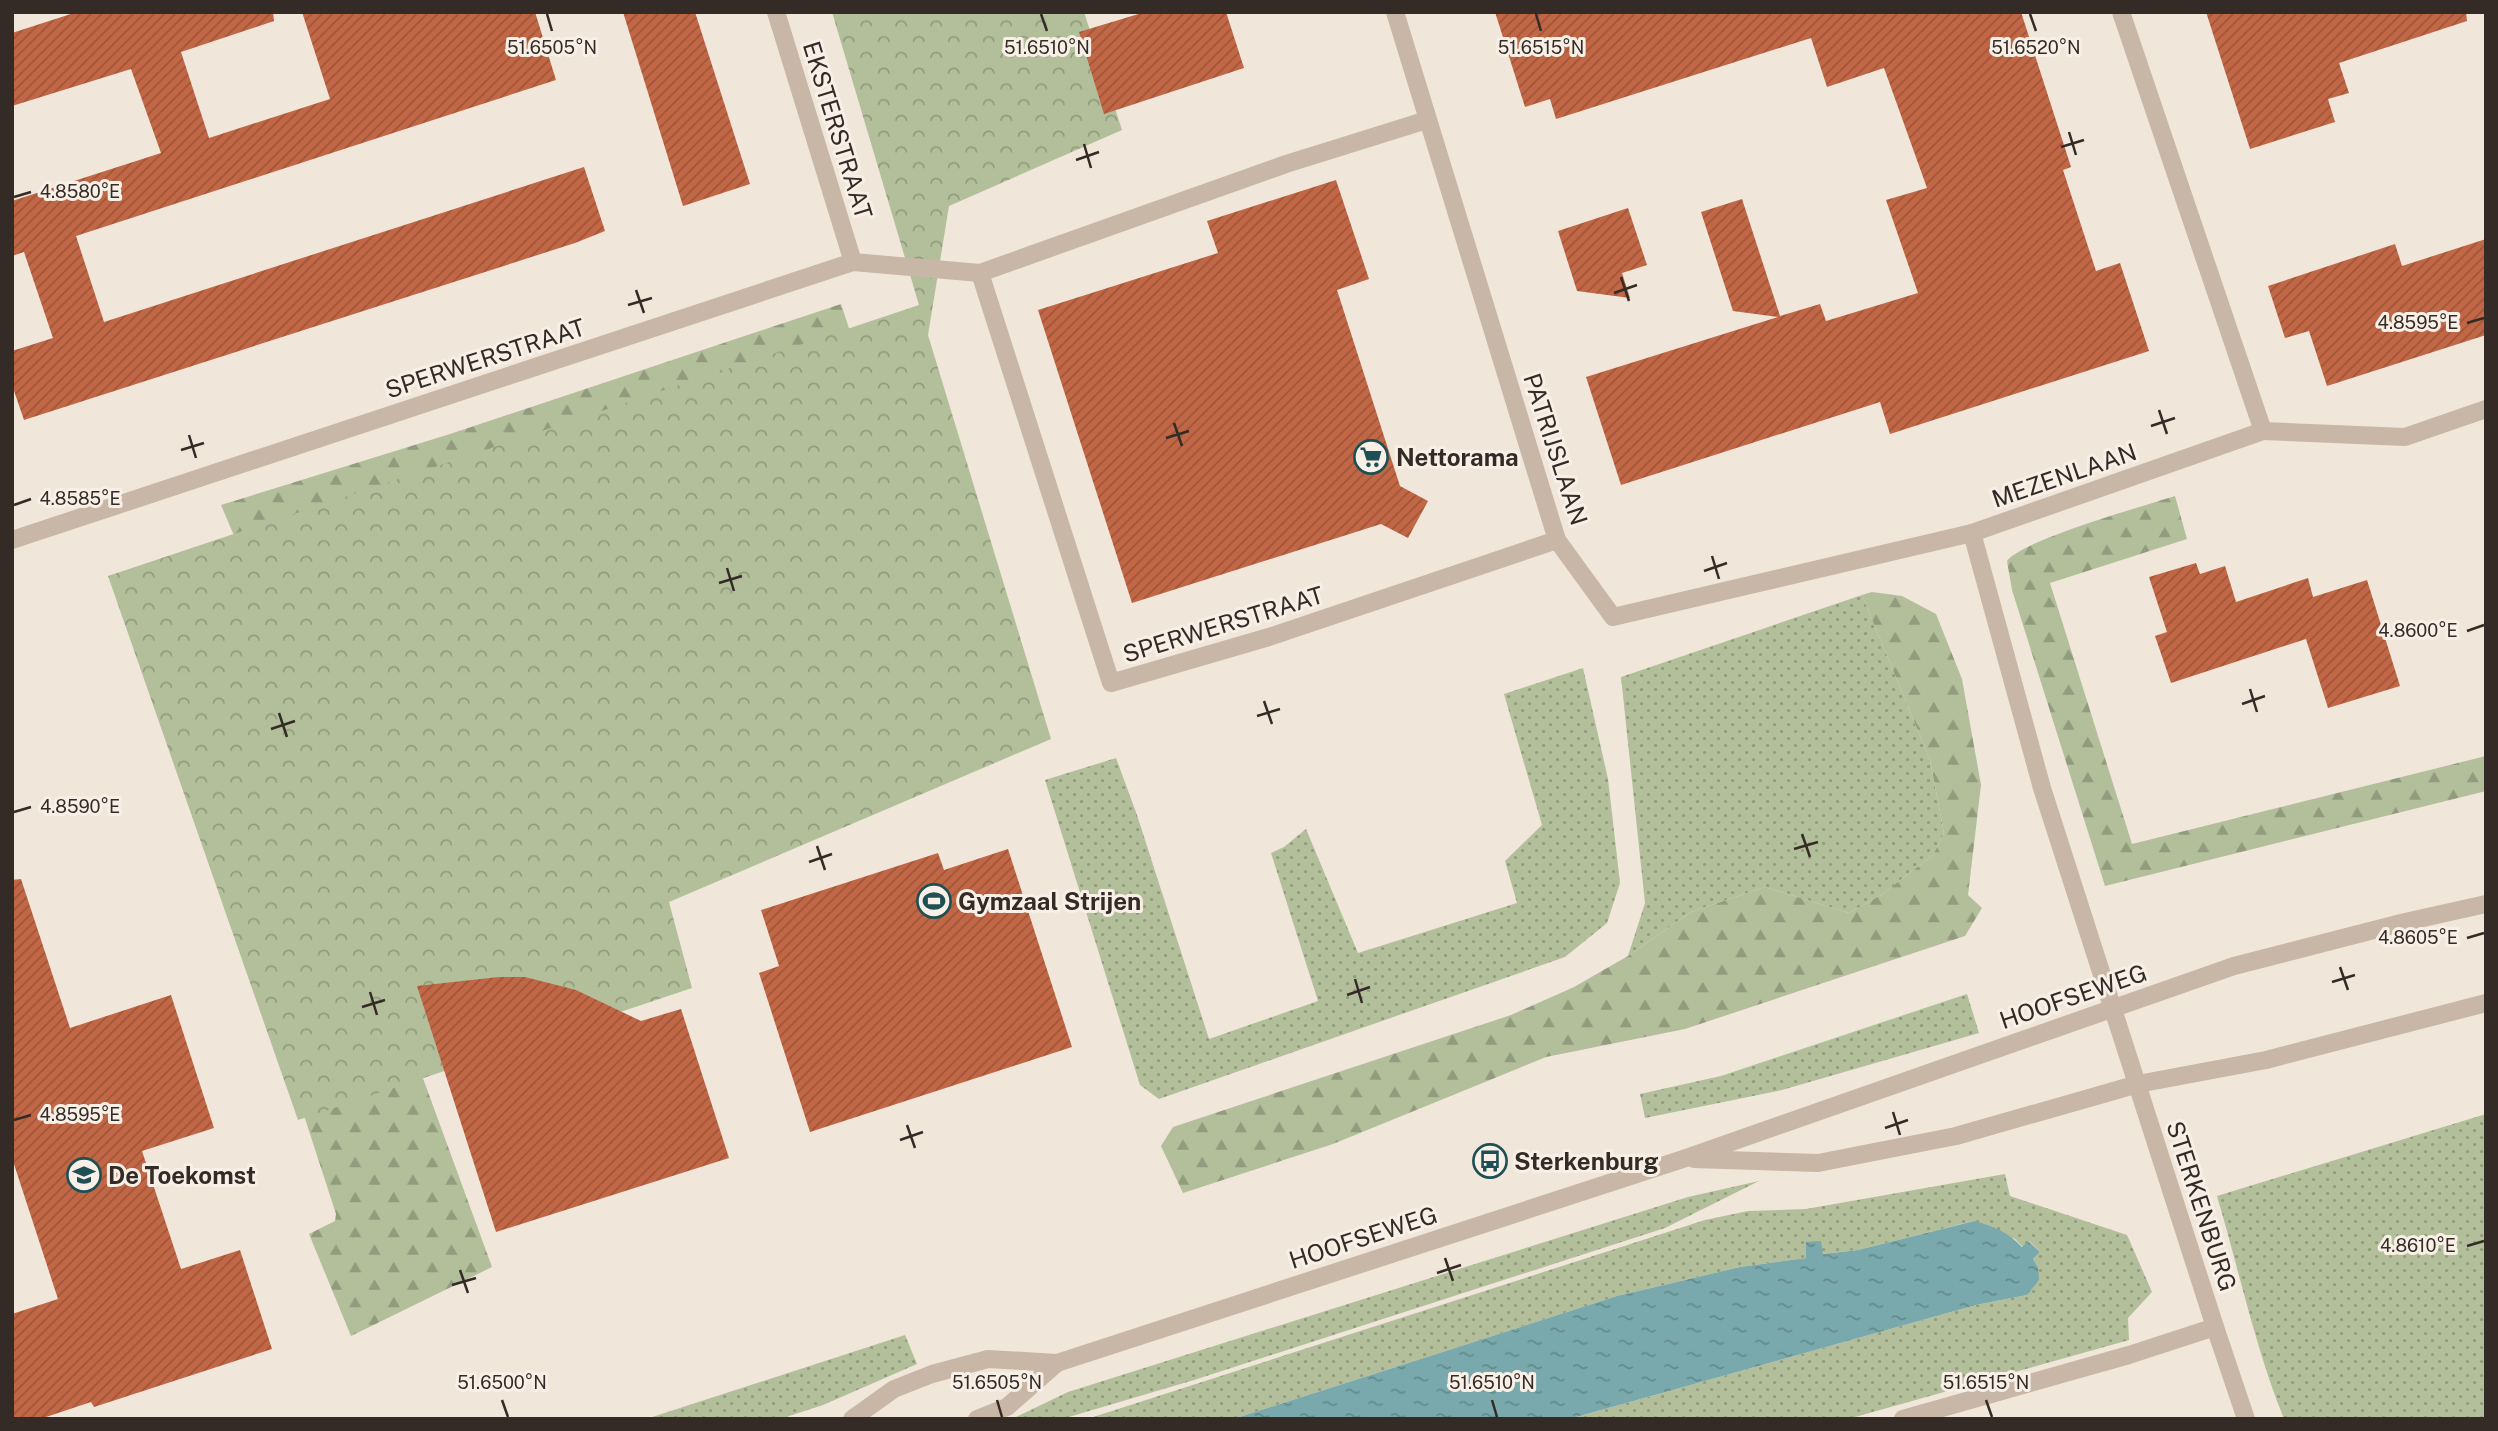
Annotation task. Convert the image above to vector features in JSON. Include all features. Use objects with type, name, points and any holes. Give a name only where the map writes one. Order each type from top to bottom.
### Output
[{"type":"street","name":"EKSTERSTRAAT","points":[[776,12],[853,262]]},
{"type":"street","name":"PATRIJSLAAN","points":[[1395,12],[1557,540],[1613,617],[1972,533]]},
{"type":"street","points":[[2121,12],[2263,431],[2405,437],[2486,409]]},
{"type":"street","name":"SPERWERSTRAAT","points":[[12,540],[853,262],[980,273],[1286,164],[1427,120]]},
{"type":"street","name":"SPERWERSTRAAT","points":[[980,273],[1111,683],[1281,634],[1557,540]]},
{"type":"street","name":"MEZENLAAN","points":[[2114,1008],[2042,788],[1972,533],[2263,431]]},
{"type":"street","name":"HOOFSEWEG","points":[[852,1419],[894,1389],[932,1374],[988,1359],[1057,1363],[1683,1159],[2234,966],[2404,922],[2486,904]]},
{"type":"street","name":"HOOFSEWEG","points":[[1683,1159],[1818,1163],[1956,1136],[2138,1084],[2266,1060],[2486,1003]]},
{"type":"street","name":"STERKENBURG","points":[[2114,1008],[2246,1419]]},
{"type":"street","points":[[1903,1419],[2129,1355],[2215,1327]]},
{"type":"street","name":"HOOFSEWEG","points":[[977,1419],[1007,1407],[1057,1363]]},
{"type":"green space","points":[[832,12],[1084,12],[1122,130],[949,206],[928,335],[1051,739],[669,902],[692,988],[298,1120],[108,576],[919,305]]},
{"type":"green space","points":[[841,304],[867,383],[241,552],[221,505],[450,434]]},
{"type":"green space","points":[[2175,496],[2187,539],[2050,583],[2132,844],[2486,756],[2486,791],[2105,886],[2012,590],[2007,561],[2035,543]]},
{"type":"green space","points":[[1872,592],[1902,596],[1936,614],[1962,679],[1981,785],[1968,895],[1982,908],[1965,936],[1685,1029],[1546,1057],[1333,1144],[1183,1193],[1161,1146],[1173,1127],[1511,1015],[1574,987],[1628,956],[1691,912],[1765,887],[1849,913],[1881,895],[1933,855],[1944,833],[1930,760],[1862,595]]},
{"type":"green space","points":[[1862,595],[1930,760],[1944,833],[1933,855],[1881,895],[1849,913],[1765,887],[1691,912],[1628,956],[1645,903],[1621,677]]},
{"type":"green space","points":[[1583,668],[1608,779],[1620,883],[1607,923],[1565,957],[1159,1099],[1140,1085],[1045,780],[1116,758],[1209,1039],[1318,1001],[1271,853],[1284,847],[1306,829],[1358,953],[1517,903],[1505,861],[1542,825],[1504,694]]},
{"type":"green space","points":[[1967,994],[1979,1033],[1782,1090],[1645,1118],[1640,1094],[1721,1076]]},
{"type":"green space","points":[[274,1023],[413,1051],[492,1267],[351,1336],[309,1234],[335,1221],[336,1214]]},
{"type":"green space","points":[[2486,1114],[2486,1419],[2284,1419],[2256,1336],[2217,1196]]},
{"type":"green space","points":[[2005,1174],[2010,1196],[2127,1235],[2152,1292],[2128,1318],[2129,1340],[1848,1419],[1569,1419],[1976,1305],[2027,1295],[2038,1267],[2033,1259],[2040,1252],[2029,1241],[2023,1247],[2015,1239],[1973,1221],[1858,1250],[1822,1254],[1807,1242],[1806,1258],[1740,1267],[1617,1296],[1233,1419],[1087,1419],[1705,1220],[1748,1211],[1806,1209]]},
{"type":"green space","points":[[1759,1181],[1665,1228],[1194,1380],[1062,1419],[1012,1419],[1068,1392],[1688,1197]]},
{"type":"green space","points":[[905,1335],[917,1364],[823,1405],[780,1419],[646,1419]]},
{"type":"water","points":[[1974,1221],[2000,1230],[2022,1247],[2028,1241],[2040,1252],[2033,1259],[2038,1267],[2039,1280],[2027,1295],[1976,1305],[1569,1419],[1233,1419],[1617,1296],[1740,1267],[1806,1258],[1806,1242],[1821,1241],[1823,1254],[1858,1250]]},
{"type":"building","points":[[77,12],[273,12],[274,21],[181,52],[209,138],[330,99],[302,12],[535,12],[556,80],[76,236],[104,322],[584,167],[605,231],[575,243],[24,420],[12,385],[12,351],[53,338],[24,252],[12,256],[12,201],[161,153],[131,69],[12,106],[12,33]]},
{"type":"building","points":[[623,12],[695,12],[750,184],[683,206]]},
{"type":"building","points":[[1145,12],[1226,12],[1244,68],[1104,114],[1079,32]]},
{"type":"building","points":[[1495,12],[2021,12],[2071,167],[2063,170],[2096,271],[2120,263],[2149,351],[1890,434],[1880,402],[1621,485],[1586,377],[1778,317],[1733,311],[1701,212],[1742,199],[1780,316],[1820,304],[1826,321],[1918,293],[1886,200],[1927,188],[1884,68],[1827,87],[1811,38],[1556,119],[1550,99],[1525,107]]},
{"type":"building","points":[[2206,12],[2466,12],[2467,21],[2339,63],[2349,93],[2328,99],[2335,122],[2250,149]]},
{"type":"building","points":[[1336,180],[1369,279],[1337,290],[1400,486],[1428,501],[1408,538],[1381,524],[1132,603],[1038,310],[1218,253],[1207,221]]},
{"type":"building","points":[[1628,208],[1647,265],[1622,273],[1630,298],[1577,291],[1558,231]]},
{"type":"building","points":[[2486,239],[2486,335],[2327,386],[2309,331],[2285,338],[2268,286],[2395,244],[2402,266]]},
{"type":"building","points":[[2196,563],[2200,574],[2225,566],[2236,602],[2308,578],[2313,597],[2367,580],[2400,686],[2328,708],[2306,639],[2171,683],[2155,636],[2167,632],[2149,577]]},
{"type":"building","points":[[1008,849],[1072,1047],[810,1132],[759,973],[779,966],[761,910],[938,853],[944,870]]},
{"type":"building","name":"De Toekomst","points":[[21,879],[70,1028],[171,995],[214,1128],[142,1151],[181,1269],[240,1250],[272,1349],[94,1407],[91,1402],[40,1419],[12,1419],[12,1314],[58,1299],[12,1158],[12,880]]},
{"type":"building","points":[[499,977],[525,977],[576,990],[641,1021],[681,1009],[729,1158],[496,1232],[417,986]]},
{"type":"place","name":"Nettorama","points":[[1371,457]]},
{"type":"place","name":"Gymzaal Strijen","points":[[934,901]]},
{"type":"place","name":"Sterkenburg","points":[[1490,1161]]},
{"type":"place","name":"De Toekomst","points":[[84,1175]]}]
